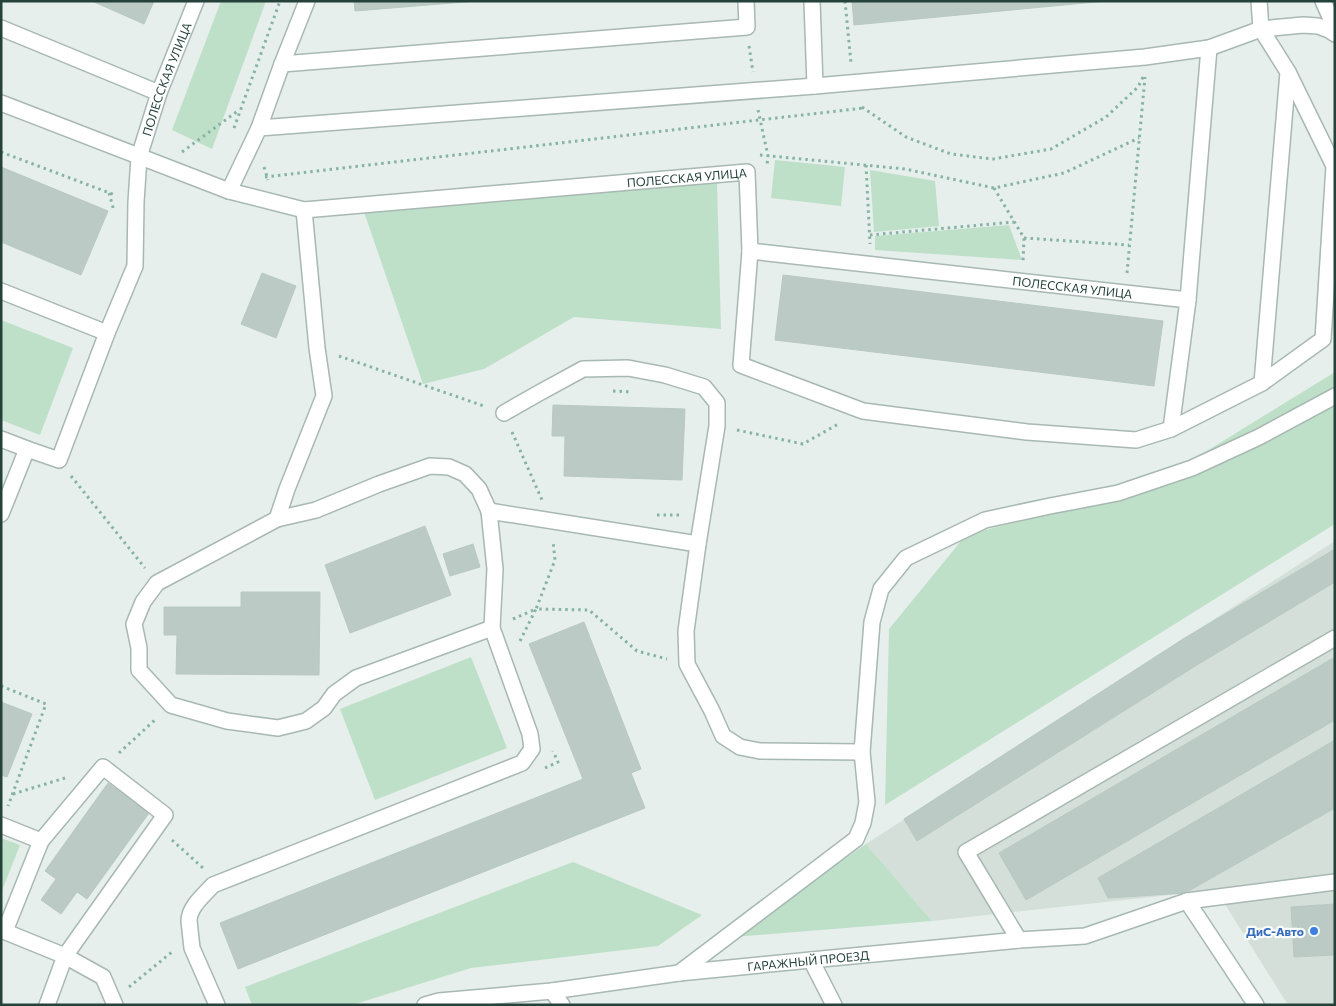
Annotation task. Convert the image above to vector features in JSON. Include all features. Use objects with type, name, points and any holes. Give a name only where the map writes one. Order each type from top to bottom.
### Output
[{"type":"street","name":"ПОЛЕССКАЯ УЛИЦА","points":[[139,157],[158,93],[196,1]]},
{"type":"street","points":[[232,185],[259,128],[307,1]]},
{"type":"street","points":[[282,64],[746,27],[746,1]]},
{"type":"street","points":[[812,1],[815,86]]},
{"type":"street","points":[[750,251],[741,365],[863,411],[1027,432],[1136,440],[1171,429],[1262,383],[1323,340],[1334,166],[1288,72],[1261,29],[1259,1]]},
{"type":"street","points":[[1323,1],[1335,28]]},
{"type":"street","points":[[259,128],[815,86],[1145,57],[1209,48],[1261,29],[1318,26],[1335,34]]},
{"type":"street","points":[[1,28],[158,93]]},
{"type":"street","points":[[1171,429],[1188,300],[1209,48]]},
{"type":"street","points":[[1262,383],[1288,72]]},
{"type":"street","name":"ПОЛЕССКАЯ УЛИЦА","points":[[1,103],[163,166],[232,185],[304,210],[747,172],[750,251],[1188,300]]},
{"type":"street","points":[[1,438],[59,460],[107,333],[136,266],[136,202],[139,157]]},
{"type":"street","points":[[277,518],[324,396],[317,348],[304,210]]},
{"type":"street","points":[[1,290],[107,333]]},
{"type":"street","points":[[504,413],[583,369],[628,368],[665,375],[704,388],[717,403],[717,426],[686,631],[687,664],[723,736],[740,747],[760,751],[862,752]]},
{"type":"street","points":[[678,973],[856,839],[863,823],[867,802],[862,752],[872,622],[881,589],[906,558],[985,520],[1118,493],[1192,468],[1259,437],[1335,396]]},
{"type":"street","points":[[1,514],[27,449]]},
{"type":"street","points":[[217,1005],[192,948],[189,917],[194,906],[213,885],[522,763],[532,750],[530,734],[492,628],[495,568],[489,512],[479,489],[465,474],[449,467],[430,466],[379,484],[316,510],[277,518],[157,583],[143,602],[134,624],[139,648],[139,670],[171,705],[227,721],[278,728],[306,721],[324,708],[334,694],[356,678],[492,628]]},
{"type":"street","points":[[489,512],[698,544]]},
{"type":"street","points":[[1019,940],[966,852],[1335,638]]},
{"type":"street","points":[[48,1005],[65,956],[165,815],[103,767],[41,841],[3,930],[65,956],[103,977],[114,1002]]},
{"type":"street","points":[[4,818],[41,841]]},
{"type":"street","name":"ГАРАЖНЫЙ ПРОЕЗД","points":[[425,1005],[439,1001],[552,991],[678,973],[1019,940],[1085,936],[1188,901],[1335,882]]},
{"type":"street","points":[[1188,901],[1256,1005]]},
{"type":"street","points":[[811,960],[834,1005]]},
{"type":"street","points":[[552,991],[562,1005]]},
{"type":"path","points":[[232,134],[280,1]]},
{"type":"path","points":[[846,1],[852,82],[863,108],[906,137],[951,154],[993,159],[1051,149],[1106,117],[1138,87],[1145,72],[1125,293]]},
{"type":"path","points":[[232,185],[266,176],[863,108]]},
{"type":"path","points":[[240,109],[259,128]]},
{"type":"path","points":[[163,166],[240,109]]},
{"type":"path","points":[[758,155],[905,169],[994,188],[1064,173],[1139,138]]},
{"type":"path","points":[[1,152],[136,202]]},
{"type":"path","points":[[265,162],[263,169],[269,184]]},
{"type":"path","points":[[866,165],[871,251]]},
{"type":"path","points":[[994,188],[1024,238],[1022,282]]},
{"type":"path","points":[[109,192],[114,212]]},
{"type":"path","points":[[870,235],[1014,222]]},
{"type":"path","points":[[1024,238],[1129,245]]},
{"type":"path","points":[[317,348],[504,413],[551,521],[555,560],[536,609],[506,668]]},
{"type":"path","points":[[608,391],[637,392]]},
{"type":"path","points":[[717,426],[802,444],[863,411]]},
{"type":"path","points":[[59,460],[157,583]]},
{"type":"path","points":[[654,514],[684,515]]},
{"type":"path","points":[[492,628],[536,609],[589,610],[637,651],[687,664]]},
{"type":"path","points":[[1,686],[46,704],[4,818]]},
{"type":"path","points":[[156,826],[220,883]]},
{"type":"path","points":[[114,1002],[190,937]]},
{"type":"shaded area","points":[[1335,541],[1335,1005],[1288,1005],[1216,890],[932,921],[866,844]]},
{"type":"green space","points":[[221,1],[266,1],[212,149],[172,130]]},
{"type":"green space","points":[[775,160],[845,167],[841,206],[771,198]]},
{"type":"green space","points":[[870,170],[935,181],[939,226],[874,232]]},
{"type":"green space","points":[[717,182],[721,329],[574,317],[484,369],[423,384],[362,206]]},
{"type":"green space","points":[[1009,225],[1022,260],[875,250],[875,236]]},
{"type":"green space","points":[[1,320],[73,348],[40,435],[1,420]]},
{"type":"green space","points":[[1335,372],[1335,524],[885,805],[889,629],[966,535],[1147,488]]},
{"type":"green space","points":[[471,657],[507,748],[375,800],[340,709]]},
{"type":"green space","points":[[1,838],[20,845],[1,893]]},
{"type":"green space","points":[[866,844],[932,921],[734,937]]},
{"type":"green space","points":[[573,862],[702,915],[658,946],[471,968],[352,1005],[252,1005],[245,987]]},
{"type":"building","points":[[92,1],[154,1],[144,24]]},
{"type":"building","points":[[354,1],[477,1],[355,11]]},
{"type":"building","points":[[852,1],[1106,1],[854,25]]},
{"type":"building","points":[[1,167],[108,211],[81,275],[1,242]]},
{"type":"building","points":[[262,273],[296,286],[276,338],[241,324]]},
{"type":"building","points":[[783,275],[1163,321],[1154,386],[775,340]]},
{"type":"building","points":[[553,405],[685,409],[682,480],[564,476],[565,436],[552,436]]},
{"type":"building","points":[[425,526],[451,595],[350,633],[325,565]]},
{"type":"building","points":[[473,544],[480,567],[450,576],[443,554]]},
{"type":"building","points":[[1335,549],[1335,582],[1197,665],[917,841],[904,819],[1183,639]]},
{"type":"building","points":[[241,592],[320,592],[319,675],[176,674],[177,635],[164,635],[164,607],[241,607]]},
{"type":"building","points":[[584,622],[641,769],[631,773],[645,808],[238,969],[220,923],[583,779],[529,644]]},
{"type":"building","points":[[1335,657],[1335,720],[1026,900],[999,853]]},
{"type":"building","points":[[1,702],[32,714],[7,777],[1,775]]},
{"type":"building","points":[[1335,740],[1335,808],[1185,893],[1108,898],[1098,878]]},
{"type":"building","points":[[108,783],[149,813],[87,899],[77,892],[61,914],[41,900],[56,879],[45,871]]},
{"type":"building","name":"ДиС-Авто","points":[[1335,904],[1335,955],[1294,957],[1291,907]]},
{"type":"place","name":"ДиС-Авто","points":[[1314,931]]}]
